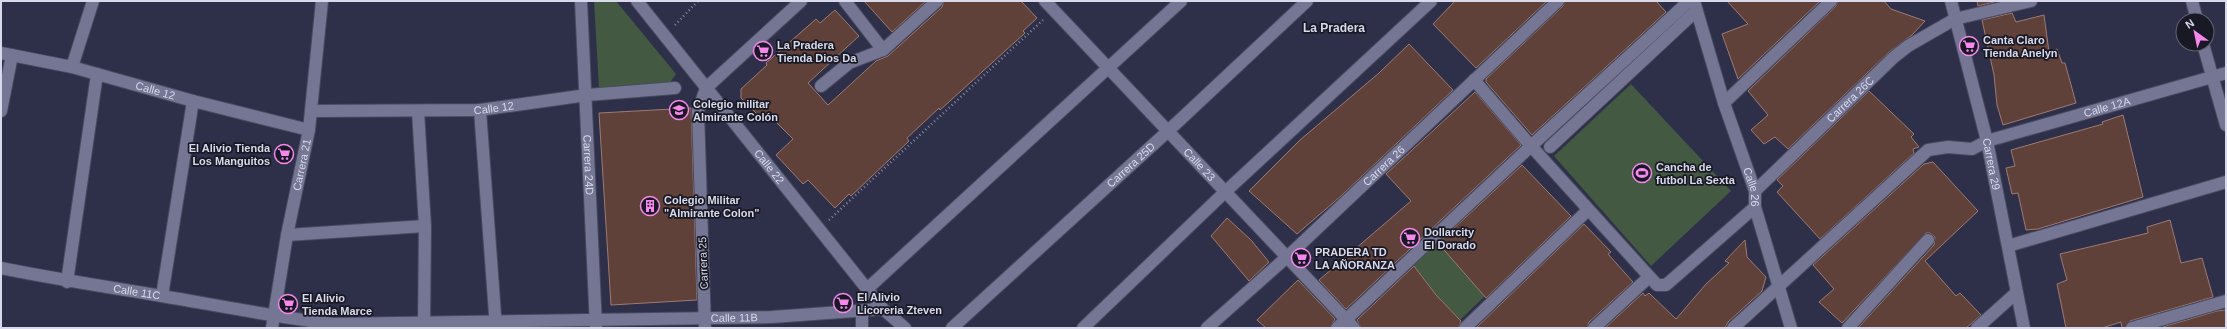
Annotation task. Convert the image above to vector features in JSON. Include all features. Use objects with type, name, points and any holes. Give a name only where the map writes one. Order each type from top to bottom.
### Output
[{"type":"street","points":[[72,67],[92,1]]},
{"type":"street","name":"Carrera 21","points":[[273,322],[287,235],[310,130],[322,1]]},
{"type":"street","name":"Carrera 24D","points":[[581,1],[587,95],[596,324]]},
{"type":"street","name":"Calle 22","points":[[638,1],[818,230],[883,309],[904,328]]},
{"type":"street","name":"Carrera 25","points":[[705,323],[698,111],[706,88],[802,1]]},
{"type":"street","points":[[845,1],[883,50]]},
{"type":"street","points":[[821,86],[848,63],[883,50],[937,1]]},
{"type":"street","points":[[867,290],[1181,1]]},
{"type":"street","name":"Carrera 25D","points":[[952,328],[1167,132],[1307,1]]},
{"type":"street","points":[[1083,328],[1224,193],[1431,1]]},
{"type":"street","name":"Carrera 26","points":[[1207,328],[1287,257],[1558,1]]},
{"type":"street","points":[[1724,103],[1830,1]]},
{"type":"street","name":"Carrera 29","points":[[1951,1],[1987,141],[2024,328]]},
{"type":"street","name":"Carrera 26C","points":[[1755,192],[1894,57],[1908,46],[1955,19],[2031,1]]},
{"type":"street","points":[[2192,1],[2194,12]]},
{"type":"street","points":[[1346,325],[1531,146],[1693,4]]},
{"type":"street","points":[[1550,147],[1693,4]]},
{"type":"street","name":"Calle 26","points":[[1693,4],[1724,103],[1755,192],[1755,207],[1791,328]]},
{"type":"street","name":"Calle 23","points":[[1049,5],[1224,193],[1287,257],[1346,325]]},
{"type":"street","points":[[2205,52],[2226,125]]},
{"type":"street","points":[[1,111],[6,54]]},
{"type":"street","name":"Calle 12","points":[[6,54],[72,67],[193,102],[310,130]]},
{"type":"street","name":"Calle 12A","points":[[1733,328],[1779,288],[1928,150],[1948,147],[1972,149],[1987,141],[2226,73]]},
{"type":"street","points":[[67,282],[96,74]]},
{"type":"street","points":[[1474,80],[1588,210],[1648,277],[1657,285],[1666,285],[1755,207]]},
{"type":"street","name":"Calle 12","points":[[312,111],[480,110],[587,95],[675,88]]},
{"type":"street","points":[[162,296],[193,102]]},
{"type":"street","points":[[480,110],[496,325]]},
{"type":"street","points":[[418,111],[425,226],[424,326]]},
{"type":"street","points":[[2008,246],[2226,182]]},
{"type":"street","points":[[1465,328],[1588,210]]},
{"type":"street","points":[[287,235],[425,226]]},
{"type":"street","points":[[1848,328],[1928,240]]},
{"type":"street","name":"Calle 11C","points":[[1,268],[67,282],[162,296],[273,322]]},
{"type":"street","points":[[1594,328],[1648,277]]},
{"type":"street","points":[[1977,328],[2016,293]]},
{"type":"street","points":[[2132,328],[2226,300]]},
{"type":"street","name":"Calle 11B","points":[[273,322],[333,326],[772,322],[883,309]]},
{"type":"street","points":[[862,311],[862,328]]},
{"type":"path","points":[[664,35],[698,1]]},
{"type":"path","points":[[818,230],[1049,5]]},
{"type":"green space","points":[[594,1],[616,1],[676,74],[669,84],[599,88]]},
{"type":"green space","name":"Cancha de futbol La Sexta","points":[[1631,84],[1731,191],[1651,266],[1554,156]]},
{"type":"green space","points":[[1436,240],[1485,296],[1460,320],[1436,295],[1410,261]]},
{"type":"building","points":[[864,1],[926,1],[892,32]]},
{"type":"building","points":[[944,1],[1021,1],[1037,18],[1023,31],[1025,33],[940,110],[939,108],[907,138],[909,141],[851,196],[849,194],[835,208],[808,180],[803,184],[776,155],[793,139],[767,113],[761,118],[741,98],[741,89],[767,65],[766,63],[816,19],[820,23],[835,10],[859,36],[808,83],[828,105],[876,61],[888,56],[942,7]]},
{"type":"building","points":[[1455,1],[1547,1],[1476,68],[1433,24]]},
{"type":"building","points":[[1565,1],[1656,1],[1666,12],[1532,135],[1486,82],[1486,79],[1563,6]]},
{"type":"building","points":[[1727,1],[1820,1],[1738,79],[1722,34],[1748,24]]},
{"type":"building","points":[[1838,1],[1884,1],[1891,9],[1925,21],[1912,35],[1889,52],[1788,149],[1775,137],[1764,144],[1751,130],[1768,115],[1748,91],[1836,6]]},
{"type":"building","points":[[1977,1],[1998,1],[1978,6]]},
{"type":"building","points":[[2012,13],[2016,22],[2044,15],[2049,52],[2057,49],[2062,63],[2065,63],[2076,103],[2003,125],[1997,105],[1994,75],[1982,20]]},
{"type":"building","points":[[1409,44],[1453,90],[1341,196],[1297,234],[1249,191],[1300,140],[1379,73]]},
{"type":"building","points":[[1869,91],[1914,134],[1911,137],[1919,147],[1913,149],[1914,153],[1820,239],[1777,192],[1783,186],[1777,180]]},
{"type":"building","points":[[1475,92],[1521,145],[1346,309],[1319,280],[1411,201],[1386,174]]},
{"type":"building","name":"Colegio Militar \"Almirante Colon\"","points":[[691,108],[697,300],[611,305],[599,113]]},
{"type":"building","points":[[2123,115],[2143,197],[2038,229],[2026,230],[2018,193],[2012,194],[2006,168],[2015,166],[2011,150],[2103,124],[2102,122]]},
{"type":"building","points":[[1933,162],[1978,211],[1925,261],[1956,296],[1960,293],[1981,315],[1966,328],[1858,328],[1934,245],[1935,237],[1930,233],[1926,233],[1842,323],[1819,302],[1834,289],[1813,265],[1924,164]]},
{"type":"building","points":[[1522,165],[1571,216],[1486,298],[1438,243]]},
{"type":"building","points":[[1227,218],[1251,240],[1269,262],[1249,281],[1211,236]]},
{"type":"building","points":[[2170,220],[2181,263],[2202,258],[2213,297],[2130,321],[2125,328],[2122,328],[2121,322],[2102,328],[2066,328],[2057,284],[2067,280],[2060,254],[2148,233],[2147,227]]},
{"type":"building","points":[[1584,224],[1611,252],[1608,254],[1633,282],[1589,322],[1587,328],[1476,328]]},
{"type":"building","points":[[1745,240],[1747,257],[1766,277],[1762,291],[1728,322],[1725,328],[1605,328],[1643,293],[1645,296],[1649,293],[1676,319],[1706,284],[1729,263],[1725,261]]},
{"type":"building","points":[[1414,266],[1436,295],[1461,321],[1458,328],[1361,328],[1357,320]]},
{"type":"building","points":[[1298,280],[1335,319],[1330,328],[1266,328],[1257,320]]},
{"type":"building","points":[[2226,310],[2226,328],[2159,328],[2217,311]]},
{"type":"place","name":"Canta Claro Tienda Anelyn","points":[[1969,46]]},
{"type":"place","name":"La Pradera Tienda Dios Da","points":[[763,51]]},
{"type":"place","name":"Colegio militar Almirante Colón","points":[[679,110]]},
{"type":"place","name":"El Alivio Tienda Los Manguitos","points":[[284,154]]},
{"type":"place","name":"Cancha de futbol La Sexta","points":[[1642,173]]},
{"type":"place","name":"Colegio Militar \"Almirante Colon\"","points":[[650,206]]},
{"type":"place","name":"Dollarcity El Dorado","points":[[1410,238]]},
{"type":"place","name":"PRADERA TD LA AÑORANZA","points":[[1301,258]]},
{"type":"place","name":"El Alivio Licoreria Zteven","points":[[843,303]]},
{"type":"place","name":"El Alivio Tienda Marce","points":[[288,304]]},
{"type":"district","name":"La Pradera","points":[[1334,28]]}]
